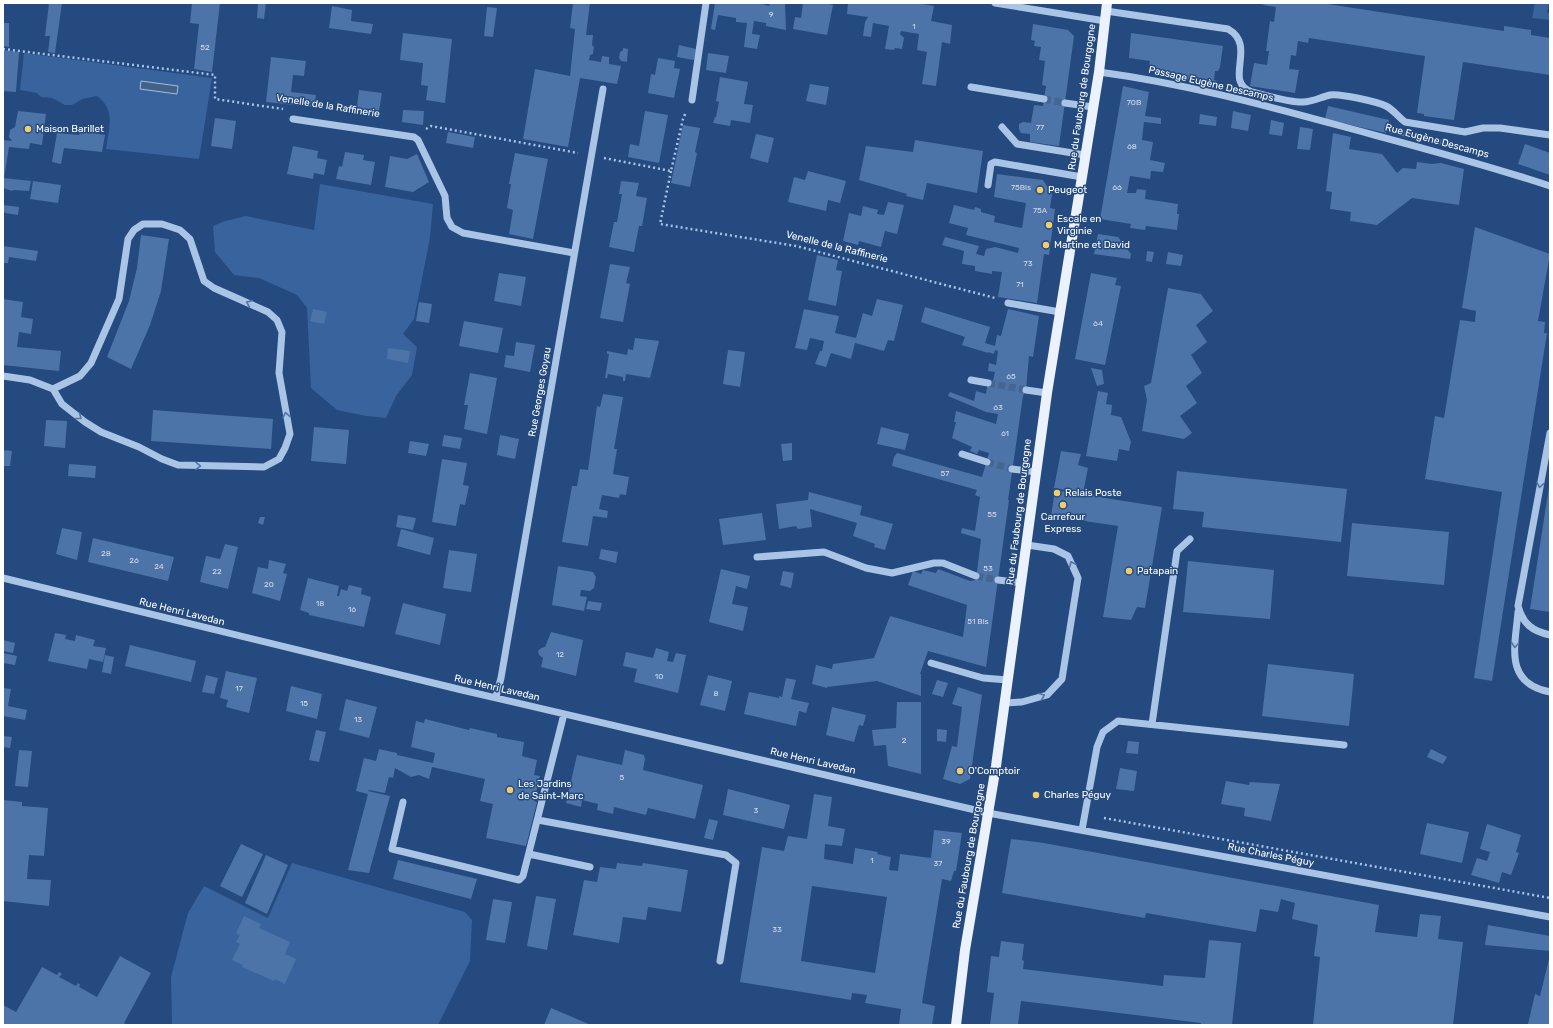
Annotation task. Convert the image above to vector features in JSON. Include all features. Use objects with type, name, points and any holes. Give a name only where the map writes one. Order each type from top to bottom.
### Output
[{"type":"main road","name":"Rue du Faubourg de Bourgogne","points":[[956,1025],[965,950],[996,766],[1047,393],[1099,72],[1106,12]]},
{"type":"street","points":[[692,100],[706,3]]},
{"type":"street","points":[[995,3],[1106,12],[1228,28],[1234,32],[1241,44],[1239,79],[1244,90],[1302,103],[1338,94],[1386,106],[1405,122],[1465,132],[1483,128],[1500,128],[1550,135]]},
{"type":"street","name":"Passage Eugène Descamps","points":[[1099,72],[1132,76],[1218,94],[1318,120]]},
{"type":"street","points":[[971,87],[1044,99]]},
{"type":"street","name":"Rue Georges Goyau","points":[[496,697],[501,678],[603,89]]},
{"type":"street","points":[[1065,103],[1093,107]]},
{"type":"street","points":[[294,119],[414,137],[418,140],[445,196],[447,218],[452,227],[463,233],[574,253]]},
{"type":"street","name":"Rue Eugène Descamps","points":[[1318,120],[1494,167],[1550,186]]},
{"type":"street","points":[[1002,127],[1017,144],[1085,155]]},
{"type":"street","points":[[988,185],[991,164],[995,162],[1082,177]]},
{"type":"street","points":[[3,376],[30,380],[53,389],[62,404],[101,432],[178,465],[264,467],[279,459],[290,434],[279,373],[282,332],[277,320],[268,312],[214,288],[204,281],[190,239],[180,230],[162,224],[143,224],[134,230],[128,239],[119,298],[91,363],[80,376],[53,389]]},
{"type":"street","points":[[1008,303],[1060,312]]},
{"type":"street","points":[[971,380],[988,383]]},
{"type":"street","points":[[1026,390],[1047,393]]},
{"type":"street","points":[[1550,433],[1518,606],[1514,660],[1517,672],[1530,684],[1550,692]]},
{"type":"street","points":[[962,454],[987,462]]},
{"type":"street","points":[[1012,469],[1036,472]]},
{"type":"street","points":[[1152,724],[1177,551],[1190,539]]},
{"type":"street","points":[[1005,703],[1022,702],[1047,695],[1062,679],[1078,578],[1068,556],[1054,549],[1027,544]]},
{"type":"street","points":[[757,557],[824,552],[866,568],[886,573],[892,573],[934,563],[943,563],[976,576]]},
{"type":"street","name":"Rue Henri Lavedan","points":[[3,578],[564,714],[988,813]]},
{"type":"street","points":[[998,580],[1022,583]]},
{"type":"street","points":[[1518,606],[1521,617],[1528,626],[1540,633],[1550,635]]},
{"type":"street","points":[[931,663],[983,678],[1008,680]]},
{"type":"street","points":[[403,802],[392,849],[519,880],[523,876],[529,854],[564,714]]},
{"type":"street","points":[[1082,830],[1097,747],[1103,732],[1118,721],[1344,745]]},
{"type":"street","name":"Rue Charles Péguy","points":[[988,813],[1550,917]]},
{"type":"street","points":[[538,820],[726,855],[736,863],[720,961]]},
{"type":"street","points":[[529,854],[590,867]]},
{"type":"path","name":"Venelle de la Raffinerie","points":[[3,49],[215,76],[215,99],[284,109]]},
{"type":"path","name":"Venelle de la Raffinerie","points":[[692,100],[683,119],[660,224],[796,246],[999,299],[1008,303]]},
{"type":"path","points":[[423,130],[431,126],[671,171]]},
{"type":"path","points":[[1085,815],[1550,898]]},
{"type":"shaded area","points":[[1535,3],[1549,3],[1547,13],[1550,13],[1550,20],[1532,18]]},
{"type":"shaded area","points":[[24,53],[212,78],[199,159],[106,149],[110,120],[107,107],[103,101],[97,96],[82,99],[72,105],[65,105],[52,98],[41,97],[37,93],[20,90]]},
{"type":"shaded area","points":[[141,81],[178,86],[177,94],[140,89]]},
{"type":"shaded area","points":[[320,184],[433,204],[430,238],[414,319],[403,334],[417,347],[412,375],[396,396],[386,418],[366,416],[337,410],[311,388],[307,308],[297,295],[259,278],[234,275],[215,252],[213,226],[225,221],[246,216],[314,230]]},
{"type":"shaded area","points":[[292,863],[465,912],[472,920],[470,961],[438,1025],[172,1025],[171,977],[188,913],[204,886],[268,918]]},
{"type":"building","points":[[49,3],[62,3],[55,53],[48,52],[50,36],[45,36]]},
{"type":"building","points":[[192,3],[220,3],[212,72],[194,69],[199,24],[190,23]]},
{"type":"building","points":[[258,3],[266,3],[264,19],[257,18]]},
{"type":"building","points":[[573,3],[590,3],[586,35],[593,35],[592,45],[594,47],[593,54],[590,55],[589,60],[601,62],[602,56],[609,57],[609,64],[621,66],[617,84],[580,78],[568,147],[523,139],[535,69],[570,76],[575,29],[570,28]]},
{"type":"building","points":[[715,3],[758,3],[769,6],[770,3],[785,3],[786,30],[766,26],[766,23],[754,21],[752,34],[760,35],[757,49],[744,47],[747,23],[736,22],[736,18],[718,15],[715,30],[711,29]]},
{"type":"building","points":[[803,3],[824,3],[833,5],[827,35],[793,29],[795,17],[801,18]]},
{"type":"building","points":[[848,3],[916,3],[934,6],[931,21],[952,25],[950,44],[942,42],[936,86],[922,84],[927,52],[917,50],[919,34],[901,31],[900,34],[904,38],[902,49],[885,49],[889,26],[873,23],[871,37],[863,36],[865,22],[868,17],[847,14]]},
{"type":"building","points":[[1264,3],[1321,3],[1504,31],[1504,26],[1531,30],[1531,35],[1550,38],[1550,75],[1463,62],[1454,120],[1424,116],[1424,114],[1417,113],[1425,56],[1309,38],[1308,43],[1298,41],[1296,56],[1291,55],[1289,69],[1299,70],[1295,93],[1250,86],[1254,63],[1267,65],[1269,51],[1266,51],[1270,21],[1274,22],[1276,7],[1263,5]]},
{"type":"building","points":[[332,6],[352,10],[351,21],[373,24],[371,34],[329,28]]},
{"type":"building","points":[[487,7],[497,8],[493,37],[484,36]]},
{"type":"building","points":[[3,23],[9,23],[9,47],[3,46]]},
{"type":"building","points":[[1033,24],[1068,30],[1074,36],[1059,146],[1030,142],[1030,134],[1021,133],[1019,129],[1019,124],[1023,122],[1031,123],[1034,105],[1043,106],[1046,86],[1042,85],[1045,61],[1039,60],[1041,47],[1034,46],[1035,41],[1031,40]]},
{"type":"building","points":[[403,33],[452,39],[445,103],[426,100],[428,86],[421,85],[423,63],[400,60]]},
{"type":"building","points":[[1131,33],[1223,46],[1220,67],[1218,71],[1215,71],[1214,80],[1217,81],[1215,86],[1148,71],[1150,61],[1129,58]]},
{"type":"building","points":[[679,45],[696,49],[694,60],[677,57]]},
{"type":"building","points":[[623,48],[628,49],[627,62],[621,61],[619,58],[620,52]]},
{"type":"building","points":[[3,50],[19,52],[16,92],[3,91]]},
{"type":"building","points":[[708,53],[729,56],[726,73],[706,70]]},
{"type":"building","points":[[271,57],[306,61],[304,76],[293,75],[291,92],[316,95],[314,107],[266,102]]},
{"type":"building","points":[[658,58],[675,61],[674,68],[680,69],[674,98],[648,93],[651,74],[655,75]]},
{"type":"building","points":[[720,77],[748,82],[744,104],[753,105],[750,123],[731,120],[730,126],[713,123],[716,117],[719,102],[716,101]]},
{"type":"building","points":[[810,84],[829,87],[826,105],[806,101]]},
{"type":"building","points":[[1123,86],[1149,92],[1145,116],[1161,118],[1161,124],[1144,122],[1142,140],[1153,142],[1150,160],[1165,163],[1163,172],[1151,171],[1150,179],[1130,176],[1127,193],[1136,193],[1137,189],[1146,190],[1145,199],[1178,204],[1177,214],[1179,214],[1177,230],[1146,226],[1145,230],[1130,228],[1131,224],[1100,219]]},
{"type":"building","points":[[359,90],[382,93],[378,117],[356,114]]},
{"type":"building","points":[[1328,106],[1389,120],[1386,133],[1325,119]]},
{"type":"building","points":[[403,110],[424,111],[423,125],[402,122]]},
{"type":"building","name":"Maison Barillet","points":[[18,111],[46,114],[42,145],[30,143],[29,149],[9,147],[4,178],[31,181],[29,191],[12,191],[3,188],[3,140],[12,141],[9,137],[10,130],[15,127]]},
{"type":"building","points":[[645,111],[668,115],[659,163],[628,157],[630,144],[639,146]]},
{"type":"building","points":[[1233,111],[1251,115],[1248,131],[1231,128]]},
{"type":"building","points":[[1200,114],[1217,117],[1216,126],[1199,124]]},
{"type":"building","points":[[215,118],[236,121],[232,149],[211,146]]},
{"type":"building","points":[[1271,120],[1284,123],[1282,136],[1269,134]]},
{"type":"building","points":[[683,125],[700,128],[695,152],[697,153],[690,187],[671,183]]},
{"type":"building","points":[[1300,127],[1313,129],[1310,150],[1297,149]]},
{"type":"building","points":[[1390,128],[1452,142],[1450,147],[1389,133]]},
{"type":"building","points":[[80,131],[105,135],[102,152],[64,148],[61,164],[52,162],[57,133],[79,135]]},
{"type":"building","points":[[448,132],[475,137],[473,148],[446,143]]},
{"type":"building","points":[[1333,133],[1351,137],[1349,149],[1382,154],[1397,173],[1403,168],[1416,169],[1417,162],[1432,164],[1441,163],[1464,169],[1459,205],[1412,198],[1377,225],[1350,221],[1351,212],[1330,209],[1332,192],[1326,191]]},
{"type":"building","points":[[756,134],[774,138],[768,163],[750,158]]},
{"type":"building","points":[[915,140],[983,151],[977,193],[927,183],[923,200],[906,196],[907,194],[859,180],[866,146],[913,152]]},
{"type":"building","points":[[1525,144],[1550,153],[1550,175],[1518,164]]},
{"type":"building","points":[[293,146],[318,151],[317,158],[327,160],[324,175],[314,173],[313,179],[287,174]]},
{"type":"building","points":[[345,152],[364,155],[363,160],[375,162],[371,185],[336,179],[339,166],[342,167]]},
{"type":"building","points":[[515,153],[548,159],[533,239],[509,234],[513,210],[507,208],[511,184],[509,184]]},
{"type":"building","points":[[417,154],[429,182],[413,192],[385,187],[390,156],[407,159]]},
{"type":"building","points":[[808,171],[846,181],[840,203],[828,200],[826,211],[788,202],[794,177],[805,180]]},
{"type":"building","points":[[997,174],[1043,180],[1052,194],[1050,208],[1055,209],[1049,255],[1044,254],[1037,303],[998,297],[1002,272],[992,271],[992,274],[975,271],[975,266],[962,264],[964,251],[942,245],[945,237],[979,246],[976,254],[984,256],[986,249],[995,247],[1018,253],[1019,248],[966,235],[968,228],[949,223],[954,205],[974,210],[975,207],[981,209],[981,212],[995,216],[994,222],[1022,228],[1026,203],[994,197]]},
{"type":"building","points":[[33,181],[61,185],[58,203],[30,199]]},
{"type":"building","points":[[621,181],[639,183],[636,196],[647,198],[642,226],[639,226],[634,252],[609,247],[614,222],[617,222],[622,194],[619,194]]},
{"type":"building","points":[[888,202],[904,205],[897,234],[885,231],[881,247],[859,241],[858,245],[843,241],[849,213],[861,216],[863,206],[878,210],[877,214],[884,215]]},
{"type":"building","points":[[3,205],[19,207],[18,215],[5,213],[3,210]]},
{"type":"building","points":[[1475,227],[1550,254],[1538,321],[1545,322],[1544,333],[1547,333],[1492,681],[1474,678],[1502,492],[1425,479],[1435,416],[1444,418],[1460,320],[1475,322],[1476,311],[1462,308]]},
{"type":"building","points":[[1098,234],[1118,237],[1131,254],[1130,259],[1094,254]]},
{"type":"building","points":[[141,235],[169,239],[161,291],[150,325],[131,369],[107,357],[129,301],[137,268]]},
{"type":"building","points":[[3,246],[38,251],[36,261],[9,257],[8,263],[3,263]]},
{"type":"building","points":[[1147,251],[1154,252],[1152,262],[1146,261]]},
{"type":"building","points":[[1168,252],[1183,255],[1181,266],[1166,264]]},
{"type":"building","points":[[817,255],[838,260],[836,270],[842,271],[836,306],[808,300]]},
{"type":"building","points":[[610,264],[630,267],[626,283],[630,284],[623,322],[600,318]]},
{"type":"building","points":[[499,273],[526,277],[521,306],[494,301]]},
{"type":"building","points":[[1091,273],[1117,278],[1115,285],[1121,286],[1105,365],[1075,359]]},
{"type":"building","points":[[1168,288],[1201,294],[1213,311],[1196,325],[1207,342],[1191,355],[1202,373],[1186,386],[1197,403],[1180,416],[1192,433],[1184,439],[1142,431],[1147,400],[1144,386],[1151,383]]},
{"type":"building","points":[[3,299],[23,302],[21,317],[33,319],[31,334],[19,332],[17,347],[61,351],[59,371],[3,365]]},
{"type":"building","points":[[877,299],[903,305],[894,341],[888,340],[884,351],[855,343],[851,359],[831,353],[826,367],[815,364],[820,351],[822,351],[824,341],[810,338],[807,350],[795,348],[804,309],[839,316],[835,333],[856,338],[863,313],[872,316]]},
{"type":"building","points":[[419,302],[432,304],[429,323],[416,321]]},
{"type":"building","points":[[925,307],[990,327],[985,343],[995,346],[997,335],[1001,336],[1008,309],[1039,316],[1033,357],[1029,356],[1026,390],[1023,396],[986,667],[928,651],[920,674],[921,696],[877,681],[827,688],[812,684],[816,665],[832,669],[833,664],[874,658],[890,616],[963,637],[967,605],[908,585],[913,571],[921,574],[923,570],[936,573],[938,569],[970,581],[976,580],[981,539],[961,533],[962,528],[975,531],[980,497],[975,495],[977,490],[892,466],[894,457],[897,453],[982,477],[989,453],[979,450],[977,454],[970,451],[972,447],[952,438],[956,422],[954,422],[956,411],[996,424],[998,414],[986,412],[948,396],[950,392],[974,401],[976,391],[986,394],[988,380],[993,381],[995,372],[988,371],[989,363],[996,365],[998,351],[995,350],[994,354],[988,353],[962,345],[965,337],[921,322]]},
{"type":"building","points":[[313,309],[327,312],[324,324],[310,321]]},
{"type":"building","points":[[464,321],[503,328],[498,353],[459,346]]},
{"type":"building","points":[[635,338],[659,341],[650,378],[626,374],[625,381],[623,381],[623,377],[608,374],[607,378],[605,378],[609,354],[607,354],[607,351],[627,355],[628,349],[633,350]]},
{"type":"building","points":[[516,342],[535,345],[530,372],[504,367],[506,355],[514,356]]},
{"type":"building","points":[[388,348],[410,351],[408,363],[387,359]]},
{"type":"building","points":[[728,350],[745,352],[740,387],[723,384]]},
{"type":"building","points":[[1091,368],[1102,370],[1104,384],[1097,386]]},
{"type":"building","points":[[470,373],[497,378],[487,434],[464,429],[468,405],[464,405]]},
{"type":"building","points":[[1098,391],[1108,393],[1106,404],[1112,405],[1111,415],[1121,417],[1131,442],[1129,451],[1119,449],[1117,461],[1086,456]]},
{"type":"building","points":[[603,394],[623,397],[614,449],[617,449],[613,474],[629,477],[626,495],[620,494],[619,498],[602,495],[599,509],[608,511],[607,518],[593,516],[588,546],[562,542],[572,486],[577,486],[580,469],[588,470],[597,406],[600,407]]},
{"type":"building","points":[[153,410],[273,419],[271,449],[151,441]]},
{"type":"building","points":[[46,420],[67,421],[65,448],[44,446]]},
{"type":"building","points":[[314,427],[349,430],[346,464],[311,461]]},
{"type":"building","points":[[881,427],[909,434],[905,450],[877,444]]},
{"type":"building","points":[[444,435],[462,438],[460,449],[442,446]]},
{"type":"building","points":[[500,435],[519,439],[515,459],[497,455]]},
{"type":"building","points":[[410,441],[429,444],[426,456],[408,453]]},
{"type":"building","points":[[792,443],[792,460],[783,461],[781,444]]},
{"type":"building","points":[[3,450],[12,451],[10,466],[3,466]]},
{"type":"building","points":[[1061,451],[1081,454],[1078,465],[1088,468],[1083,493],[1054,488]]},
{"type":"building","points":[[442,459],[467,463],[463,485],[469,486],[465,505],[460,504],[456,526],[432,522]]},
{"type":"building","points":[[69,464],[96,466],[95,478],[68,476]]},
{"type":"building","points":[[1177,471],[1347,489],[1341,542],[1202,527],[1204,512],[1173,509]]},
{"type":"building","points":[[1550,487],[1550,612],[1530,609]]},
{"type":"building","points":[[1055,490],[1162,507],[1145,608],[1137,607],[1131,620],[1103,617],[1118,526],[1051,516]]},
{"type":"building","points":[[809,492],[862,506],[860,515],[893,524],[885,550],[874,547],[875,544],[853,536],[857,523],[810,509],[812,527],[798,529],[796,526],[779,529],[776,504],[808,500]]},
{"type":"building","points":[[762,513],[766,540],[723,545],[719,519]]},
{"type":"building","points":[[398,515],[416,518],[413,530],[396,527]]},
{"type":"building","points":[[260,517],[265,517],[263,525],[258,523]]},
{"type":"building","points":[[1352,523],[1449,532],[1444,585],[1347,576]]},
{"type":"building","points":[[62,528],[82,532],[77,560],[56,554]]},
{"type":"building","points":[[401,529],[434,538],[430,555],[397,546]]},
{"type":"building","points":[[93,538],[174,557],[168,581],[88,562]]},
{"type":"building","points":[[225,544],[238,547],[228,589],[200,582],[206,556],[220,559]]},
{"type":"building","points":[[601,549],[618,552],[616,563],[599,559]]},
{"type":"building","points":[[449,550],[477,554],[471,592],[443,588]]},
{"type":"building","points":[[269,560],[286,564],[283,573],[287,574],[280,601],[252,593],[258,567],[268,569]]},
{"type":"building","points":[[1188,561],[1274,570],[1270,619],[1183,612]]},
{"type":"building","points":[[558,566],[593,572],[596,577],[594,588],[590,591],[581,590],[580,596],[587,597],[584,611],[552,605]]},
{"type":"building","points":[[721,569],[750,576],[747,589],[736,586],[732,604],[748,607],[743,631],[709,622]]},
{"type":"building","points":[[783,571],[794,573],[791,588],[780,585]]},
{"type":"building","points":[[308,578],[339,586],[337,596],[339,596],[341,589],[347,591],[349,585],[362,588],[361,594],[371,597],[364,627],[309,615],[309,613],[300,610]]},
{"type":"building","points":[[588,601],[602,603],[600,611],[586,609]]},
{"type":"building","points":[[403,603],[446,614],[440,645],[395,634]]},
{"type":"building","points":[[551,632],[583,640],[576,676],[541,667],[543,658],[539,655],[538,651],[545,647]]},
{"type":"building","points":[[55,633],[66,635],[65,639],[75,641],[76,635],[95,640],[93,646],[106,648],[103,662],[89,659],[87,669],[48,661]]},
{"type":"building","points":[[3,640],[15,643],[13,653],[3,651]]},
{"type":"building","points":[[130,645],[196,661],[191,682],[125,666]]},
{"type":"building","points":[[656,648],[669,652],[667,661],[673,662],[676,653],[686,655],[678,693],[634,682],[637,669],[623,666],[626,652],[653,658]]},
{"type":"building","points":[[3,653],[17,656],[15,665],[3,663]]},
{"type":"building","points":[[105,655],[114,657],[111,674],[102,672]]},
{"type":"building","points":[[1268,664],[1354,674],[1349,726],[1262,716]]},
{"type":"building","points":[[226,671],[257,678],[249,713],[226,707],[228,700],[220,698]]},
{"type":"building","points":[[206,675],[218,678],[214,694],[202,692]]},
{"type":"building","points":[[708,675],[732,681],[725,711],[700,705]]},
{"type":"building","points":[[786,678],[796,680],[791,699],[809,703],[806,713],[799,711],[796,726],[744,714],[749,692],[779,698],[779,696],[782,697]]},
{"type":"building","points":[[937,680],[948,683],[943,697],[932,694]]},
{"type":"building","points":[[291,686],[322,694],[317,719],[286,711]]},
{"type":"building","points":[[958,687],[982,695],[970,779],[960,784],[943,779],[952,746],[957,747],[962,707],[952,704]]},
{"type":"building","points":[[3,688],[11,689],[8,706],[27,710],[25,720],[3,716]]},
{"type":"building","points":[[346,699],[377,707],[369,738],[339,730]]},
{"type":"building","points":[[897,702],[921,702],[921,774],[888,766],[886,745],[874,746],[872,730],[896,728]]},
{"type":"building","points":[[832,707],[866,715],[863,726],[859,725],[854,742],[826,735]]},
{"type":"building","name":"Les Jardins de Saint-Marc","points":[[425,719],[469,730],[470,728],[497,734],[497,737],[524,742],[522,756],[537,760],[534,775],[540,776],[534,801],[537,802],[526,846],[486,838],[493,804],[480,801],[485,779],[432,767],[429,779],[419,775],[411,777],[395,768],[393,778],[389,777],[385,793],[368,791],[390,796],[369,873],[348,870],[368,794],[356,791],[364,758],[376,761],[379,749],[397,753],[397,755],[433,763],[435,753],[411,747],[416,721],[424,723]]},
{"type":"building","points":[[937,729],[947,730],[946,742],[937,741]]},
{"type":"building","points":[[316,730],[326,732],[319,762],[309,760]]},
{"type":"building","points":[[3,736],[12,737],[10,748],[3,747]]},
{"type":"building","points":[[1128,741],[1139,742],[1138,754],[1126,753]]},
{"type":"building","points":[[1431,749],[1447,757],[1443,764],[1427,757]]},
{"type":"building","points":[[19,750],[32,751],[28,787],[15,786]]},
{"type":"building","points":[[625,750],[644,755],[645,759],[643,770],[703,785],[695,819],[648,808],[646,815],[614,807],[613,814],[597,810],[598,804],[582,800],[581,807],[566,803],[577,755],[622,765]]},
{"type":"building","points":[[1120,768],[1137,771],[1134,791],[1116,789]]},
{"type":"building","points":[[1226,781],[1249,785],[1250,782],[1280,784],[1271,821],[1244,816],[1245,808],[1221,804]]},
{"type":"building","points":[[728,789],[790,805],[784,829],[723,815]]},
{"type":"building","points":[[814,794],[832,797],[828,826],[845,829],[842,846],[825,844],[824,859],[853,864],[855,848],[878,852],[877,854],[891,857],[889,870],[898,871],[900,854],[931,858],[934,830],[962,833],[956,871],[954,871],[951,881],[942,879],[922,1003],[935,1006],[932,1025],[899,1025],[901,1009],[865,1003],[867,995],[852,993],[851,1000],[740,982],[762,847],[784,851],[788,836],[807,839]],"holes":[[[812,886],[887,897],[875,973],[801,961]]]},
{"type":"building","points":[[3,800],[22,802],[22,806],[48,808],[44,856],[29,855],[27,879],[51,880],[49,906],[3,901]]},
{"type":"building","points":[[709,819],[718,821],[713,840],[704,838]]},
{"type":"building","points":[[1427,823],[1469,832],[1462,863],[1420,854]]},
{"type":"building","points":[[1487,824],[1521,835],[1516,852],[1519,853],[1511,875],[1502,872],[1499,883],[1471,875],[1477,858],[1487,861],[1490,852],[1480,849]]},
{"type":"building","points":[[1011,839],[1044,843],[1379,905],[1375,932],[1417,937],[1420,914],[1441,916],[1438,939],[1463,942],[1453,1025],[1313,1025],[1320,957],[1314,956],[1318,925],[1292,919],[1295,903],[1281,899],[1278,912],[1260,909],[1256,932],[1146,913],[1145,918],[1002,893]]},
{"type":"building","points":[[241,844],[263,854],[242,897],[220,886]]},
{"type":"building","points":[[266,855],[288,865],[267,914],[245,903]]},
{"type":"building","points":[[398,860],[477,879],[471,899],[393,879]]},
{"type":"building","points":[[617,863],[642,866],[643,863],[688,870],[681,912],[648,907],[646,920],[623,917],[619,943],[573,935],[584,880],[597,882],[600,867],[616,869]]},
{"type":"building","points":[[536,896],[556,899],[547,950],[527,946]]},
{"type":"building","points":[[493,899],[512,902],[505,943],[486,940]]},
{"type":"building","points":[[244,916],[261,924],[259,928],[290,942],[285,954],[296,959],[285,984],[275,979],[274,981],[242,967],[243,965],[232,960],[240,944],[236,942],[240,935],[236,933]]},
{"type":"building","points":[[1488,925],[1550,936],[1550,951],[1485,945]]},
{"type":"building","points":[[1209,940],[1241,943],[1232,1025],[1201,1025],[1201,1023],[1021,1001],[1018,1025],[990,1025],[994,993],[987,992],[991,956],[999,957],[1001,941],[1024,944],[1022,960],[1024,961],[1023,969],[1163,986],[1164,975],[1205,978]]},
{"type":"building","points":[[120,956],[151,973],[124,1023],[127,1025],[3,1025],[3,1005],[16,1012],[42,967],[57,975],[59,972],[62,974],[59,977],[76,986],[78,983],[80,985],[79,987],[97,997]]},
{"type":"building","points":[[1549,959],[1550,1025],[1530,1025],[1528,1024],[1535,994],[1540,996]]},
{"type":"building","points":[[551,1008],[591,1025],[544,1025]]},
{"type":"tunnel","points":[[1044,99],[1065,103]]},
{"type":"tunnel","points":[[988,383],[1026,390]]},
{"type":"tunnel","points":[[987,462],[1012,469]]},
{"type":"tunnel","points":[[976,576],[998,580]]},
{"type":"place","name":"Maison Barillet","points":[[28,129]]},
{"type":"place","name":"Peugeot","points":[[1040,190]]},
{"type":"place","name":"Escale en Virginie","points":[[1049,225]]},
{"type":"place","name":"Martine et David","points":[[1046,245]]},
{"type":"place","name":"Relais Poste","points":[[1057,493]]},
{"type":"place","name":"Carrefour Express","points":[[1063,505]]},
{"type":"place","name":"Patapain","points":[[1129,571]]},
{"type":"place","name":"O'Comptoir","points":[[960,771]]},
{"type":"place","name":"Les Jardins de Saint-Marc","points":[[510,790]]},
{"type":"place","name":"Charles Péguy","points":[[1036,795]]}]
